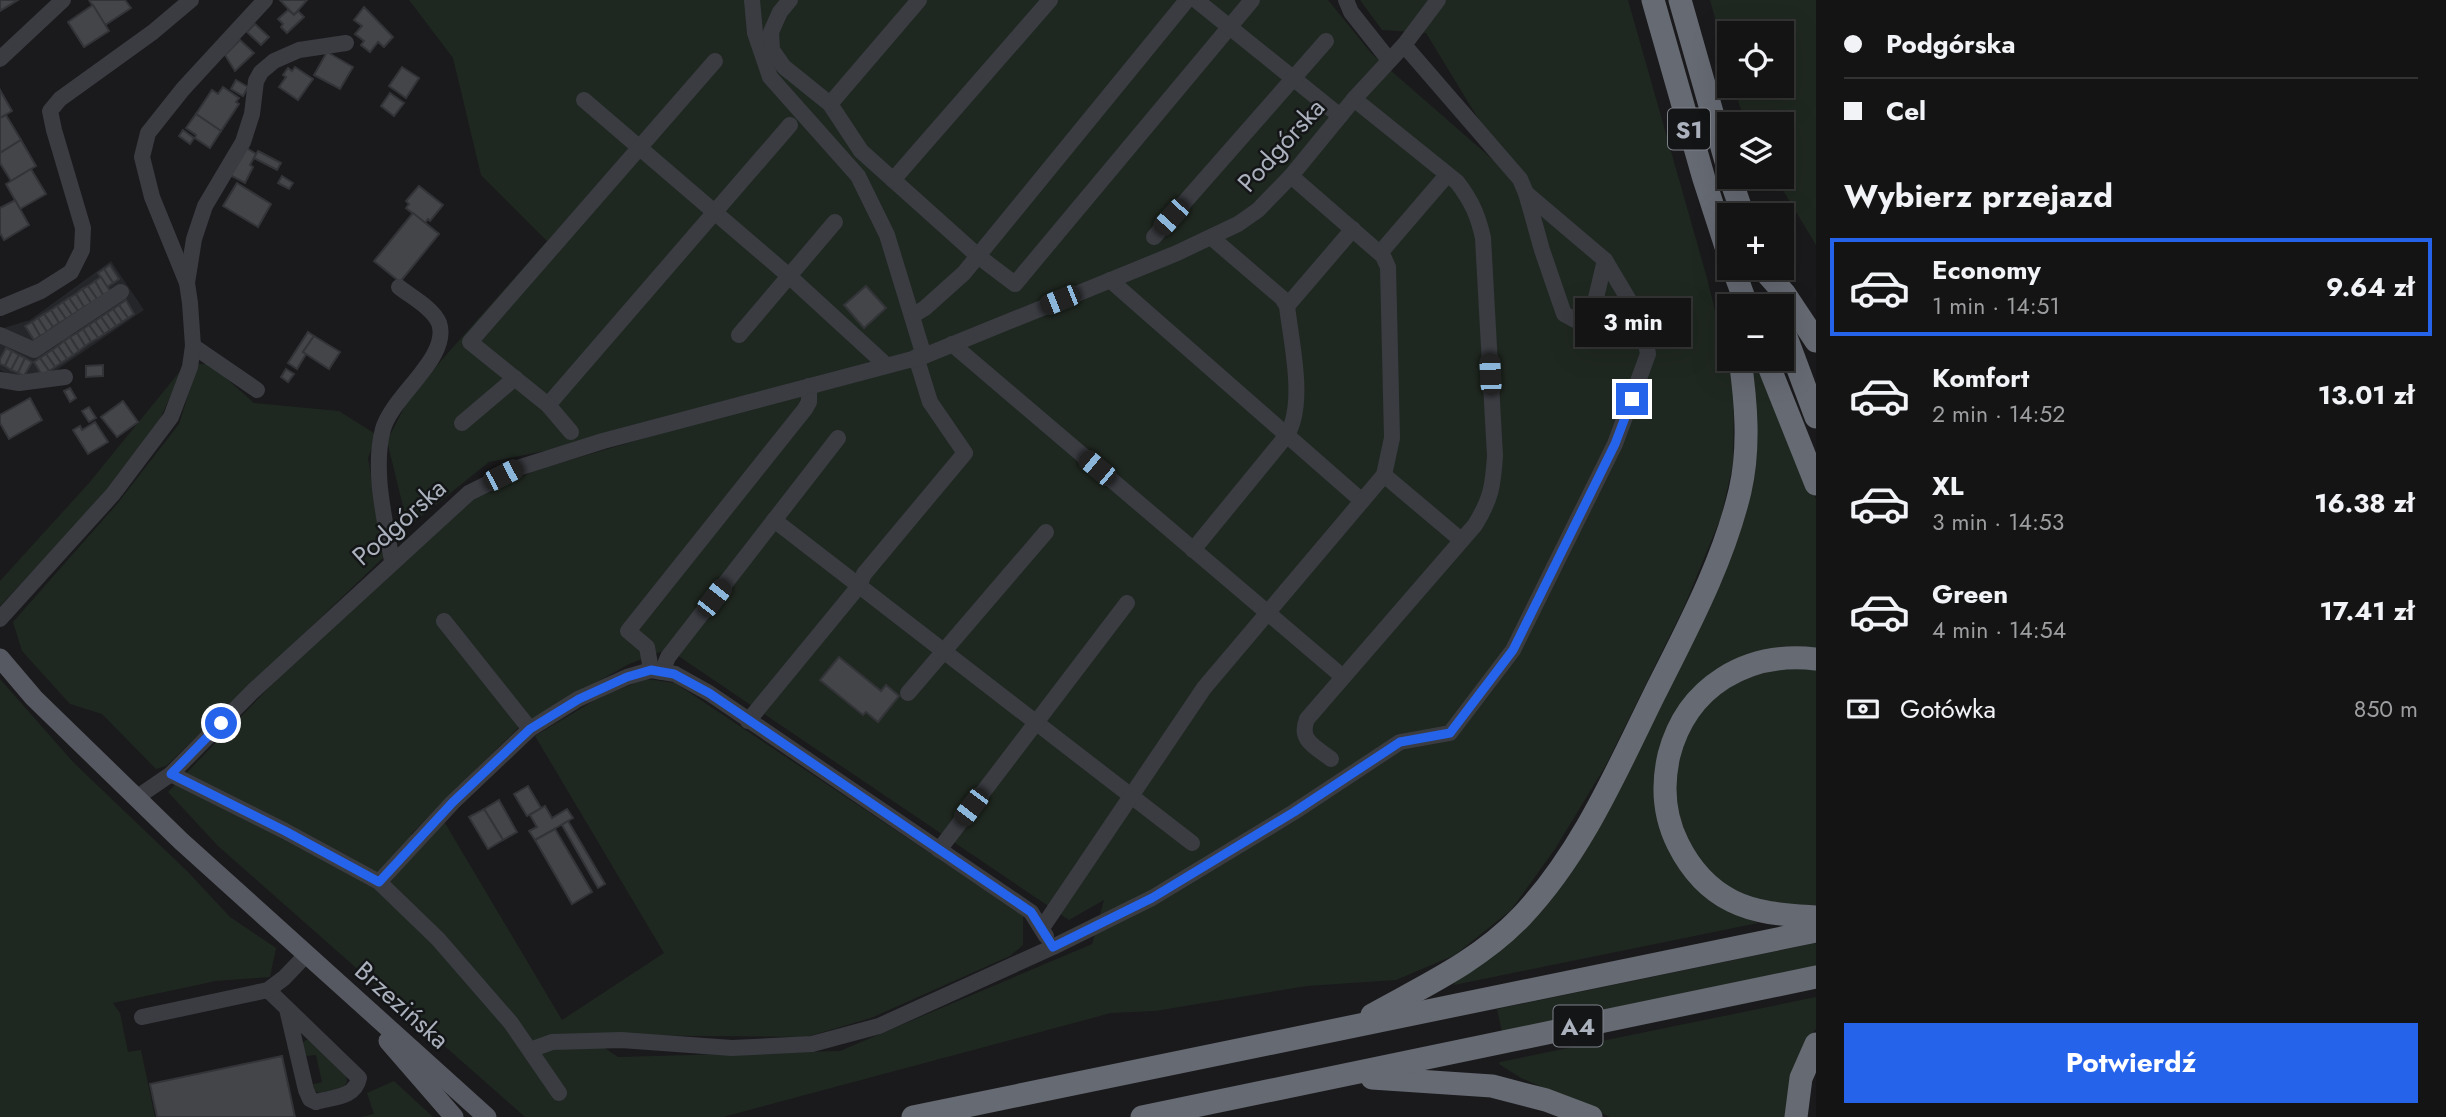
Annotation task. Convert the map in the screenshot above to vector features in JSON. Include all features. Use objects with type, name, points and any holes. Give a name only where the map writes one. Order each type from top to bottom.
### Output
[{"type":"highway","name":"S1","points":[[1653,0],[1717,219]]},
{"type":"highway","name":"S1","points":[[1680,0],[1717,130]]},
{"type":"highway","points":[[1773,280],[1816,341]]},
{"type":"highway","points":[[1794,358],[1816,417]]},
{"type":"highway","points":[[1350,1027],[1459,968],[1498,938],[1539,897],[1590,822],[1698,607],[1731,525],[1741,488],[1745,448],[1745,402],[1741,371]]},
{"type":"highway","points":[[1771,371],[1816,484]]},
{"type":"highway","points":[[1816,659],[1760,661],[1732,673],[1712,686],[1696,701],[1678,729],[1668,761],[1664,792],[1670,822],[1682,853],[1698,875],[1717,892],[1731,901],[1753,909],[1816,917]]},
{"type":"highway","name":"A4","points":[[913,1117],[1816,931]]},
{"type":"highway","name":"A4","points":[[1142,1117],[1816,977]]},
{"type":"highway","points":[[1796,1117],[1801,1078],[1816,1044]]},
{"type":"highway","points":[[1341,1076],[1492,1086],[1546,1100],[1591,1117]]},
{"type":"main road","points":[[0,658],[34,698],[136,798],[330,975]]},
{"type":"main road","name":"Brzezińska","points":[[330,975],[454,1117]]},
{"type":"main road","name":"Brzezińska","points":[[330,975],[487,1117]]},
{"type":"street","points":[[0,59],[63,0]]},
{"type":"street","points":[[0,308],[41,291],[71,272],[82,250],[83,228],[50,111],[60,99],[153,32],[191,0]]},
{"type":"street","points":[[187,283],[152,197],[142,157],[148,133],[183,89],[265,0]]},
{"type":"street","points":[[748,721],[859,586],[864,574],[965,453],[930,402],[912,316],[887,235],[859,176],[770,77],[755,33],[752,0]]},
{"type":"street","points":[[790,0],[780,12],[771,32],[772,50],[785,67],[830,104],[861,151],[978,256],[1015,284],[1252,0]]},
{"type":"street","points":[[830,104],[919,0]]},
{"type":"street","points":[[893,180],[1050,0]]},
{"type":"street","points":[[912,316],[925,308],[964,273],[1186,0]]},
{"type":"street","points":[[1196,0],[1340,116]]},
{"type":"street","points":[[1346,0],[1350,12],[1389,60]]},
{"type":"street","name":"Podgórska","points":[[136,798],[171,774],[253,691],[469,493],[520,467],[603,441],[920,357],[1212,239],[1258,210],[1291,176],[1354,99],[1404,45],[1438,0]]},
{"type":"street","points":[[1154,237],[1326,41]]},
{"type":"street","points":[[0,619],[113,494],[171,417],[190,367],[193,346],[187,283],[194,239],[205,206],[243,142],[252,114],[256,81],[261,72],[274,61],[299,50],[345,43]]},
{"type":"street","points":[[1404,45],[1520,179],[1564,314],[1575,320],[1595,302],[1605,260]]},
{"type":"street","points":[[571,432],[548,405],[470,342],[715,61]]},
{"type":"street","points":[[1331,759],[1306,739],[1303,729],[1307,719],[1461,540],[1488,504],[1495,456],[1483,238],[1478,214],[1469,197],[1447,174],[1354,99]]},
{"type":"street","points":[[584,100],[789,276],[886,365]]},
{"type":"street","points":[[548,405],[790,125]]},
{"type":"street","points":[[1380,253],[1447,174]]},
{"type":"street","points":[[1042,928],[1204,688],[1384,475],[1392,438],[1388,267],[1380,253],[1291,176]]},
{"type":"street","points":[[530,1051],[552,1042],[621,1040],[732,1048],[812,1044],[879,1026],[1053,947],[1164,891],[1294,812],[1400,742],[1450,733],[1513,650],[1615,444],[1648,354],[1642,322],[1605,260],[1526,194]]},
{"type":"street","points":[[739,335],[835,222]]},
{"type":"street","points":[[1287,306],[1353,229]]},
{"type":"street","points":[[1193,550],[1287,435],[1293,425],[1296,411],[1295,374],[1287,306],[1282,298],[1212,239]]},
{"type":"street","points":[[1110,280],[1362,501]]},
{"type":"street","points":[[392,561],[383,511],[379,453],[384,426],[397,400],[430,362],[439,340],[439,322],[429,310],[399,287]]},
{"type":"street","points":[[0,335],[34,350],[121,292]]},
{"type":"street","points":[[952,344],[1343,677]]},
{"type":"street","points":[[193,346],[257,390]]},
{"type":"street","points":[[0,380],[19,383],[65,377]]},
{"type":"street","points":[[462,423],[515,378]]},
{"type":"street","points":[[656,671],[647,647],[628,631],[804,409],[809,402],[809,386]]},
{"type":"street","points":[[656,671],[838,438]]},
{"type":"street","points":[[1384,475],[1461,540]]},
{"type":"street","points":[[774,520],[1192,843]]},
{"type":"street","points":[[908,693],[1046,532]]},
{"type":"street","points":[[939,850],[1127,603]]},
{"type":"street","points":[[444,621],[530,729]]},
{"type":"street","points":[[379,882],[453,802],[530,729],[579,699],[627,677],[656,671],[674,674],[709,693],[1031,912],[1053,947]]},
{"type":"street","points":[[171,774],[379,882],[438,939],[511,1023],[559,1093]]},
{"type":"street","points":[[142,1017],[268,990],[306,955]]},
{"type":"street","points":[[268,990],[288,1009],[359,1078],[357,1087],[351,1093],[316,1102],[310,1099],[288,1009]]},
{"type":"shaded area","points":[[409,0],[1328,0],[1372,54],[1515,179],[1426,33],[1382,30],[1360,0],[1628,0],[1717,319],[1717,371],[1730,371],[1734,388],[1733,464],[1721,517],[1684,607],[1606,765],[1555,849],[1511,910],[1455,955],[1396,980],[1307,986],[1155,1011],[1111,1013],[723,1117],[525,1117],[218,846],[168,792],[285,671],[468,502],[536,470],[720,416],[489,462],[408,527],[387,441],[410,396],[547,241],[481,175],[453,58]],"holes":[[[668,649],[1069,920],[1104,900],[1092,944],[840,1051],[618,1057],[586,1035],[806,1037],[871,1018],[1010,956],[1023,945],[1023,915],[675,683],[646,679],[600,697],[535,736],[664,953],[562,1020],[445,823],[410,835],[522,724],[629,664]]]},
{"type":"shaded area","points":[[1710,0],[1816,0],[1816,245],[1794,209],[1794,203],[1791,203],[1782,189],[1794,189],[1794,112],[1742,112],[1737,98],[1794,98],[1794,21],[1717,21],[1717,26]]},
{"type":"shaded area","points":[[111,261],[144,310],[48,376],[18,379],[0,370],[0,329],[30,320]]},
{"type":"shaded area","points":[[186,364],[159,421],[99,500],[0,606],[0,581],[89,483]]},
{"type":"shaded area","points":[[198,364],[210,364],[254,403],[339,411],[377,435],[368,458],[384,557],[166,766],[156,769],[102,714],[70,704],[22,651],[13,622],[117,504],[179,424]]},
{"type":"shaded area","points":[[1744,371],[1764,371],[1782,421],[1816,499],[1816,651],[1704,685],[1657,807],[1739,914],[1758,923],[1454,985],[1520,932],[1734,530]]},
{"type":"shaded area","points":[[1816,664],[1816,908],[1757,905],[1696,868],[1668,804],[1684,727],[1741,674]]},
{"type":"shaded area","points":[[0,679],[73,762],[188,872],[230,917],[276,948],[270,977],[216,981],[113,1003],[120,1013],[128,1052],[141,1050],[155,1117],[0,1117]]},
{"type":"shaded area","points":[[1816,943],[1816,966],[1502,1032],[1497,1009]]},
{"type":"shaded area","points":[[1816,997],[1816,1029],[1807,1042],[1787,1117],[1610,1117],[1521,1078],[1499,1064],[1500,1062]]},
{"type":"shaded area","points":[[311,1040],[346,1074],[347,1082],[343,1088],[319,1093],[314,1090],[311,1085],[322,1082],[316,1055],[305,1056],[302,1043]]},
{"type":"shaded area","points":[[394,1081],[433,1117],[361,1117],[374,1114],[367,1093]]},
{"type":"building","points":[[0,0],[18,0],[0,11]]},
{"type":"building","points":[[89,0],[125,0],[131,8],[105,25]]},
{"type":"building","points":[[280,0],[307,0],[294,15]]},
{"type":"building","points":[[93,5],[109,31],[84,47],[68,22]]},
{"type":"building","points":[[364,7],[393,37],[384,47],[378,42],[370,52],[361,45],[364,41],[355,34],[362,26],[354,20]]},
{"type":"building","points":[[288,10],[294,15],[298,11],[304,17],[287,33],[278,19]]},
{"type":"building","points":[[255,24],[269,37],[261,45],[247,32]]},
{"type":"building","points":[[240,40],[254,53],[235,71],[225,55]]},
{"type":"building","points":[[327,52],[353,67],[340,89],[314,75]]},
{"type":"building","points":[[295,67],[313,79],[298,100],[279,87],[288,68],[292,71]]},
{"type":"building","points":[[402,67],[419,78],[406,98],[389,86]]},
{"type":"building","points":[[236,80],[248,87],[243,96],[231,89]]},
{"type":"building","points":[[223,87],[239,98],[236,102],[239,104],[221,131],[196,114],[212,90],[218,94]]},
{"type":"building","points":[[0,90],[12,111],[0,118]]},
{"type":"building","points":[[390,93],[404,103],[394,116],[381,106]]},
{"type":"building","points":[[196,114],[221,131],[210,148],[186,128]]},
{"type":"building","points":[[6,115],[21,140],[0,153],[0,118]]},
{"type":"building","points":[[183,130],[194,138],[190,144],[179,136]]},
{"type":"building","points":[[21,140],[36,166],[11,181],[0,163],[0,153]]},
{"type":"building","points":[[245,147],[256,154],[245,183],[230,175]]},
{"type":"building","points":[[258,151],[281,163],[277,170],[254,158]]},
{"type":"building","points":[[31,169],[46,194],[20,209],[6,184]]},
{"type":"building","points":[[282,176],[293,183],[289,189],[278,183]]},
{"type":"building","points":[[237,183],[271,204],[258,227],[223,206]]},
{"type":"building","points":[[419,186],[443,205],[430,221],[428,219],[425,223],[406,208],[409,204],[406,201]]},
{"type":"building","points":[[15,200],[29,225],[4,240],[0,233],[0,208]]},
{"type":"building","points":[[413,213],[439,234],[400,282],[374,261]]},
{"type":"building","points":[[110,265],[119,279],[113,283],[104,269]]},
{"type":"building","points":[[104,269],[113,283],[107,287],[98,273]]},
{"type":"building","points":[[101,277],[110,291],[103,295],[95,281]]},
{"type":"building","points":[[95,281],[103,295],[97,299],[88,286]]},
{"type":"building","points":[[88,286],[97,299],[91,303],[82,289]]},
{"type":"building","points":[[866,286],[886,308],[864,328],[844,305]]},
{"type":"building","points":[[82,289],[91,303],[84,307],[76,294]]},
{"type":"building","points":[[76,294],[84,307],[78,311],[69,298]]},
{"type":"building","points":[[69,298],[78,311],[72,315],[63,302]]},
{"type":"building","points":[[126,300],[134,314],[128,318],[119,305]]},
{"type":"building","points":[[63,302],[72,315],[66,319],[57,306]]},
{"type":"building","points":[[119,305],[128,318],[122,322],[113,309]]},
{"type":"building","points":[[57,306],[66,319],[59,323],[51,310]]},
{"type":"building","points":[[113,309],[122,322],[116,326],[107,313]]},
{"type":"building","points":[[51,310],[59,323],[53,327],[44,314]]},
{"type":"building","points":[[107,313],[116,326],[110,330],[101,317]]},
{"type":"building","points":[[44,314],[53,327],[47,332],[38,318]]},
{"type":"building","points":[[101,317],[110,330],[104,334],[95,321]]},
{"type":"building","points":[[38,318],[47,332],[40,336],[32,322]]},
{"type":"building","points":[[95,321],[104,334],[98,338],[89,325]]},
{"type":"building","points":[[32,322],[40,336],[34,340],[25,326]]},
{"type":"building","points":[[89,325],[98,338],[91,342],[83,329]]},
{"type":"building","points":[[83,329],[91,342],[85,346],[77,333]]},
{"type":"building","points":[[308,332],[314,336],[303,352],[306,354],[297,369],[288,363]]},
{"type":"building","points":[[77,333],[85,346],[79,351],[70,337]]},
{"type":"building","points":[[314,336],[340,352],[329,369],[303,352]]},
{"type":"building","points":[[70,337],[79,351],[73,355],[64,341]]},
{"type":"building","points":[[64,341],[73,355],[67,359],[58,346]]},
{"type":"building","points":[[58,346],[67,359],[61,363],[52,350]]},
{"type":"building","points":[[6,348],[12,351],[5,366],[0,364],[0,359]]},
{"type":"building","points":[[52,350],[61,363],[55,367],[46,354]]},
{"type":"building","points":[[12,351],[19,355],[11,370],[5,366]]},
{"type":"building","points":[[46,354],[55,367],[49,371],[40,358]]},
{"type":"building","points":[[19,355],[25,358],[18,373],[11,370]]},
{"type":"building","points":[[25,358],[32,362],[24,376],[18,373]]},
{"type":"building","points":[[40,358],[49,371],[42,375],[34,362]]},
{"type":"building","points":[[103,365],[103,376],[86,377],[86,366]]},
{"type":"building","points":[[286,369],[294,374],[288,382],[281,377]]},
{"type":"building","points":[[70,388],[76,398],[70,402],[64,391]]},
{"type":"building","points":[[30,398],[42,420],[9,439],[0,423],[0,415]]},
{"type":"building","points":[[123,401],[138,422],[117,437],[101,417]]},
{"type":"building","points":[[89,407],[96,418],[89,422],[82,411]]},
{"type":"building","points":[[95,422],[108,442],[88,454],[73,430],[80,426],[82,430]]},
{"type":"building","points":[[839,657],[881,691],[886,685],[899,696],[878,722],[866,712],[863,715],[820,680]]},
{"type":"building","points":[[528,786],[541,808],[527,816],[514,794]]},
{"type":"building","points":[[499,800],[517,832],[503,840],[484,809]]},
{"type":"building","points":[[545,806],[552,818],[567,809],[573,818],[535,840],[529,831],[537,827],[530,815]]},
{"type":"building","points":[[484,809],[503,840],[488,849],[469,817]]},
{"type":"building","points":[[568,821],[605,884],[598,888],[562,825]]},
{"type":"building","points":[[555,829],[592,892],[572,904],[535,840]]},
{"type":"building","points":[[282,1056],[295,1117],[157,1117],[150,1084]]},
{"type":"route","points":[[221,723],[171,774],[379,882],[453,802],[530,729],[579,699],[627,677],[651,670],[674,674],[709,693],[1031,912],[1053,947],[1152,898],[1294,812],[1400,742],[1450,733],[1513,650],[1615,444],[1632,399]]}]
